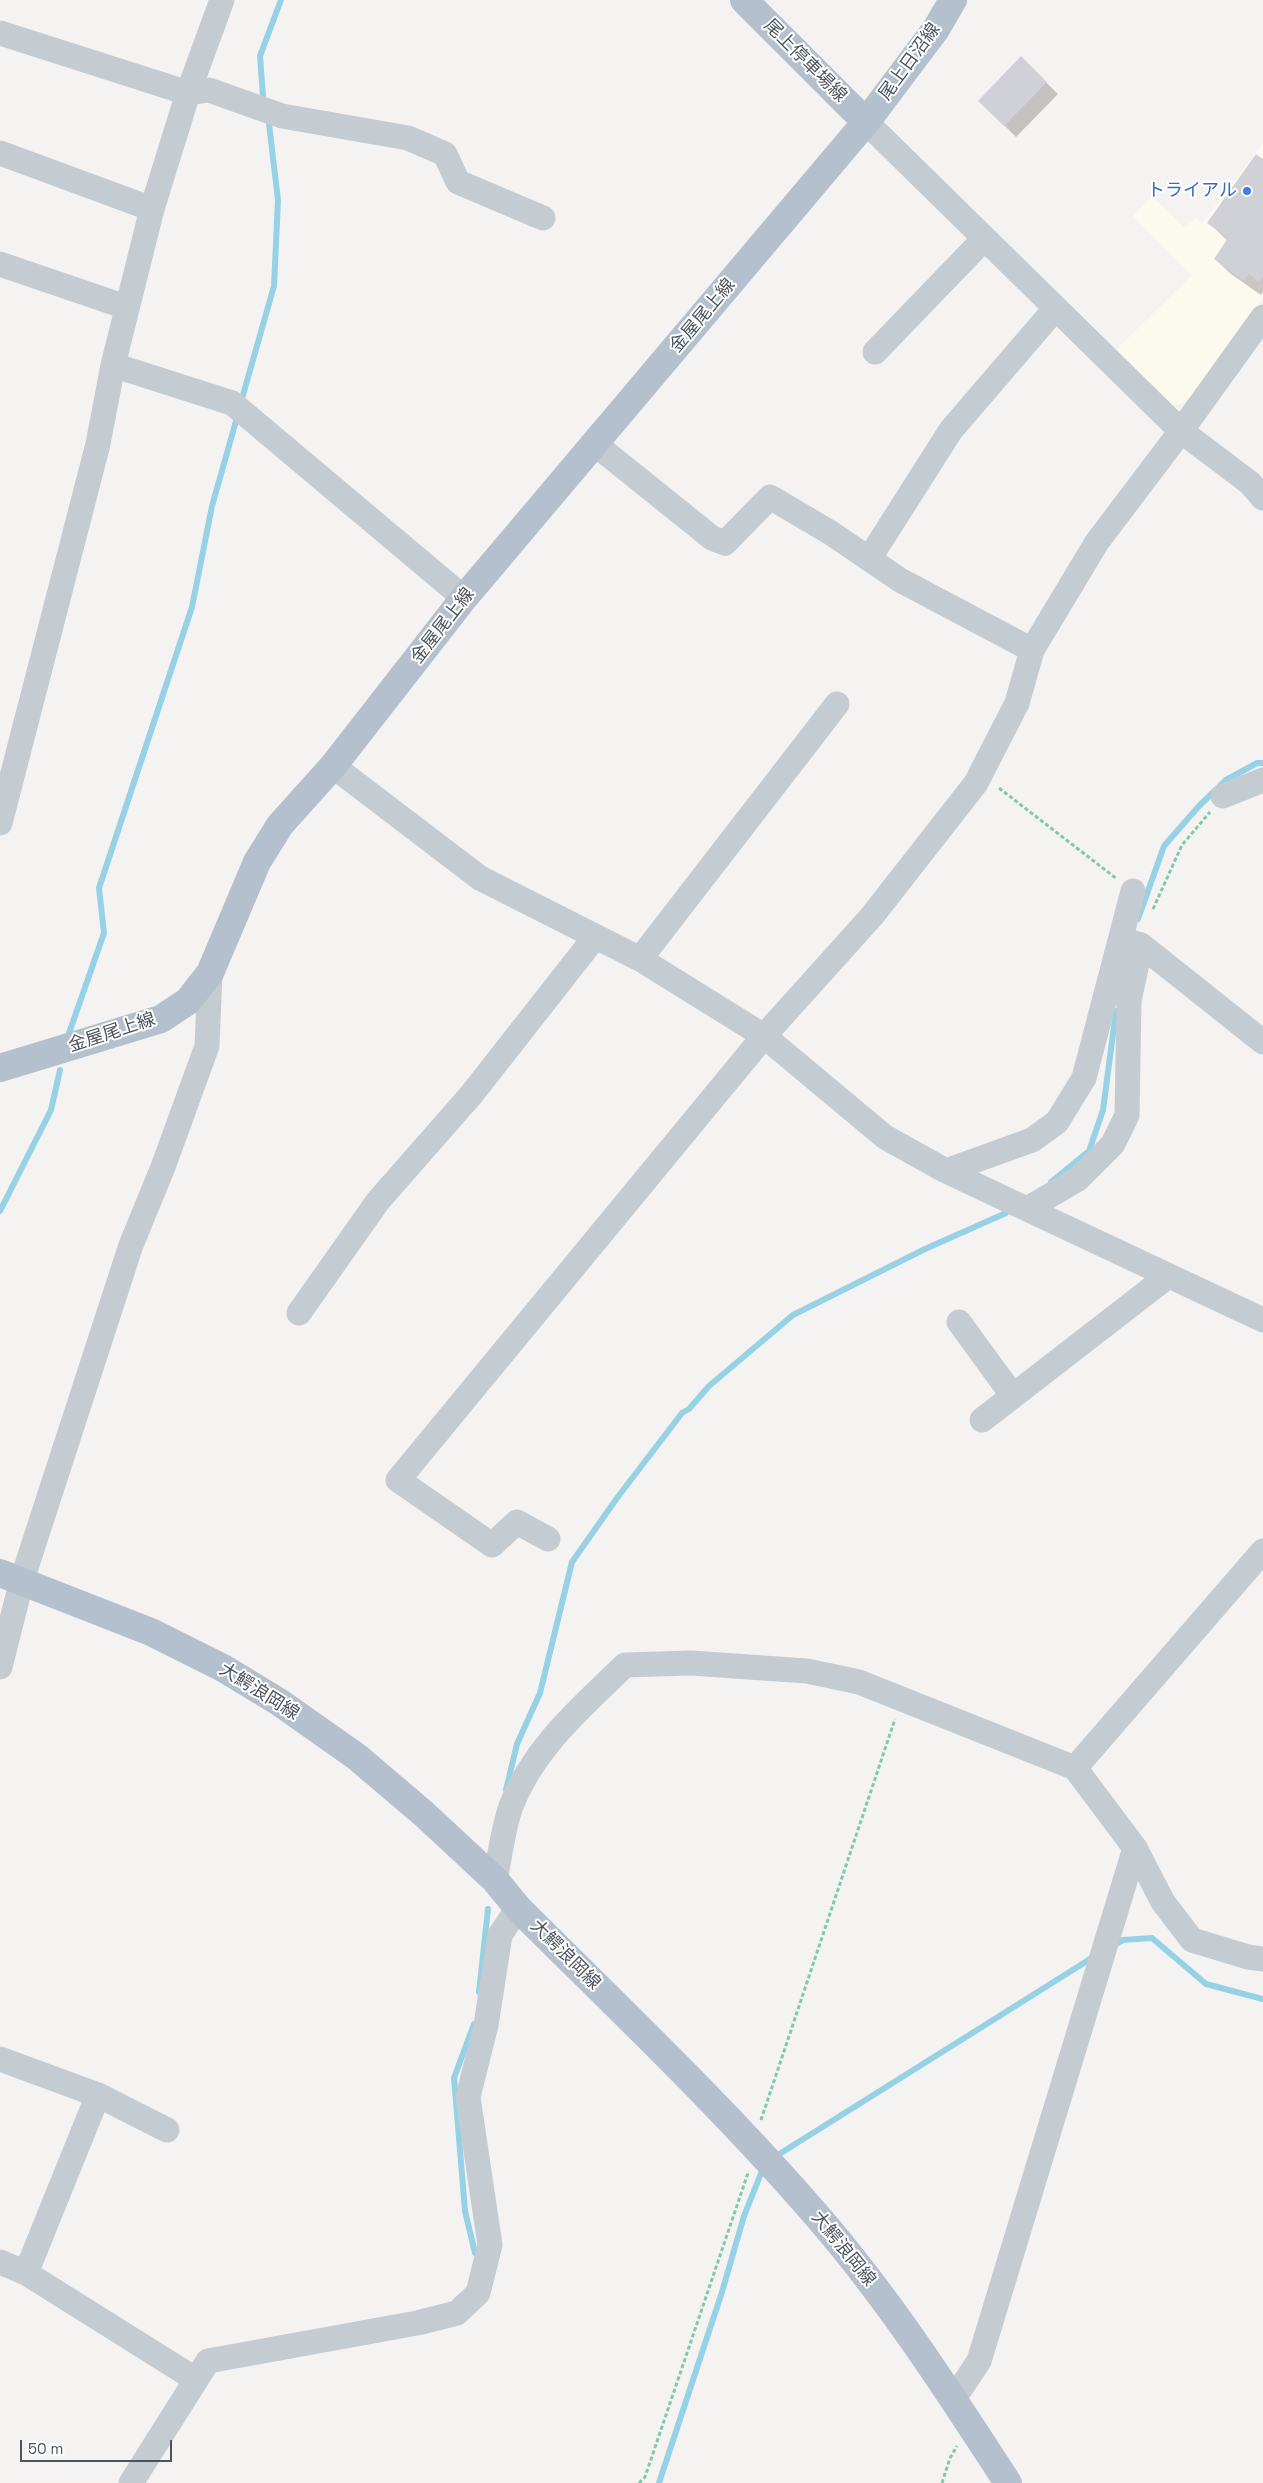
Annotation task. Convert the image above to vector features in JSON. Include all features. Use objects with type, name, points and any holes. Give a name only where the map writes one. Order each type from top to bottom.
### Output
[{"type":"main road","name":"尾上停車場線","points":[[744,0],[866,122]]},
{"type":"main road","name":"尾上日沼線","points":[[866,122],[936,29],[953,0]]},
{"type":"main road","name":"金屋尾上線","points":[[0,1068],[161,1019],[188,1001],[210,974],[257,862],[280,825],[333,766],[464,598],[866,122]]},
{"type":"main road","name":"大鰐浪岡線","points":[[11,1576],[151,1632],[222,1668],[279,1702],[357,1756],[424,1814],[495,1880],[518,1908],[751,2143],[819,2218],[874,2288],[953,2400],[1008,2483]]},
{"type":"street","points":[[0,823],[3,796],[98,444],[126,307],[152,209],[188,93],[222,0]]},
{"type":"street","points":[[0,33],[188,93],[209,90],[282,116],[408,138],[445,154],[458,182],[543,218]]},
{"type":"street","points":[[866,122],[1181,431],[1250,483],[1263,498]]},
{"type":"street","points":[[0,153],[152,209]]},
{"type":"street","points":[[875,352],[984,239]]},
{"type":"street","points":[[0,264],[126,307]]},
{"type":"street","points":[[870,560],[951,430],[1055,309]]},
{"type":"street","points":[[548,1539],[517,1522],[492,1545],[398,1480],[764,1036],[872,916],[976,783],[1017,703],[1032,650],[1097,542],[1181,431],[1263,317]]},
{"type":"street","points":[[113,365],[238,409],[464,598]]},
{"type":"street","points":[[595,444],[712,538],[725,543],[770,497],[831,533],[900,580],[1032,650]]},
{"type":"street","points":[[640,959],[836,704]]},
{"type":"street","points":[[333,766],[480,878],[640,959],[764,1036],[885,1137],[946,1171],[1263,1320]]},
{"type":"street","points":[[1223,796],[1263,780]]},
{"type":"street","points":[[1027,1209],[1078,1179],[1113,1144],[1128,1115],[1130,942],[1133,891]]},
{"type":"street","points":[[299,1313],[378,1201],[471,1095],[595,937]]},
{"type":"street","points":[[1130,942],[1263,1042]]},
{"type":"street","points":[[946,1171],[1032,1140],[1057,1122],[1084,1078],[1130,942]]},
{"type":"street","points":[[0,1667],[11,1576],[131,1245],[163,1167],[207,1046],[210,974]]},
{"type":"street","points":[[982,1420],[1168,1276]]},
{"type":"street","points":[[959,1322],[1013,1396]]},
{"type":"street","points":[[1075,1768],[1263,1551]]},
{"type":"street","points":[[495,1880],[511,1807],[528,1768],[561,1727],[625,1665],[691,1663],[807,1671],[859,1682],[1075,1768],[1135,1848],[1163,1902],[1192,1940],[1248,1957],[1263,1959]]},
{"type":"street","points":[[953,2400],[979,2361],[1135,1848]]},
{"type":"street","points":[[131,2483],[208,2361],[417,2323],[457,2313],[478,2293],[490,2245],[468,2097],[486,2025],[500,1935],[518,1908]]},
{"type":"street","points":[[0,2058],[98,2095],[167,2130]]},
{"type":"street","points":[[26,2274],[98,2095]]},
{"type":"street","points":[[0,2262],[26,2274],[195,2380]]},
{"type":"path","points":[[980,774],[1133,891]]},
{"type":"path","points":[[1130,942],[1160,892],[1182,845],[1223,796]]},
{"type":"path","points":[[639,2483],[644,2477],[751,2143],[764,2117],[901,1699]]},
{"type":"path","points":[[942,2483],[950,2458],[969,2424]]},
{"type":"shaded area","points":[[1263,143],[1263,298],[1198,388],[1185,402],[1177,405],[1171,404],[1115,351],[1192,275],[1133,216],[1152,196],[1185,228],[1196,218],[1202,224]]},
{"type":"building","points":[[1021,56],[1047,82],[1004,126],[978,101]]},
{"type":"building","name":"トライアル","points":[[1256,154],[1263,159],[1263,276],[1259,282],[1249,274],[1244,281],[1214,259],[1228,238],[1207,223]]},
{"type":"waterway","points":[[263,96],[260,56],[281,0]]},
{"type":"waterway","points":[[241,402],[274,286],[278,200],[269,124]]},
{"type":"waterway","points":[[67,1039],[104,933],[99,888],[192,607],[212,506],[238,414]]},
{"type":"waterway","points":[[1138,919],[1164,846],[1199,806],[1226,780],[1257,763],[1263,763]]},
{"type":"waterway","points":[[1051,1182],[1089,1151],[1103,1110],[1116,1011]]},
{"type":"waterway","points":[[0,1211],[51,1110],[60,1070]]},
{"type":"waterway","points":[[506,1790],[517,1744],[540,1693],[572,1562],[617,1498],[682,1413],[689,1409],[709,1386],[793,1315],[925,1249],[1006,1213]]},
{"type":"waterway","points":[[479,1992],[488,1909]]},
{"type":"waterway","points":[[1112,1946],[1123,1940],[1152,1938],[1206,1984],[1263,1999]]},
{"type":"waterway","points":[[773,2158],[1095,1956]]},
{"type":"waterway","points":[[474,2024],[454,2078],[465,2211],[475,2253]]},
{"type":"waterway","points":[[659,2483],[722,2292],[744,2216],[764,2166]]},
{"type":"place","name":"トライアル","points":[[1247,191]]}]
